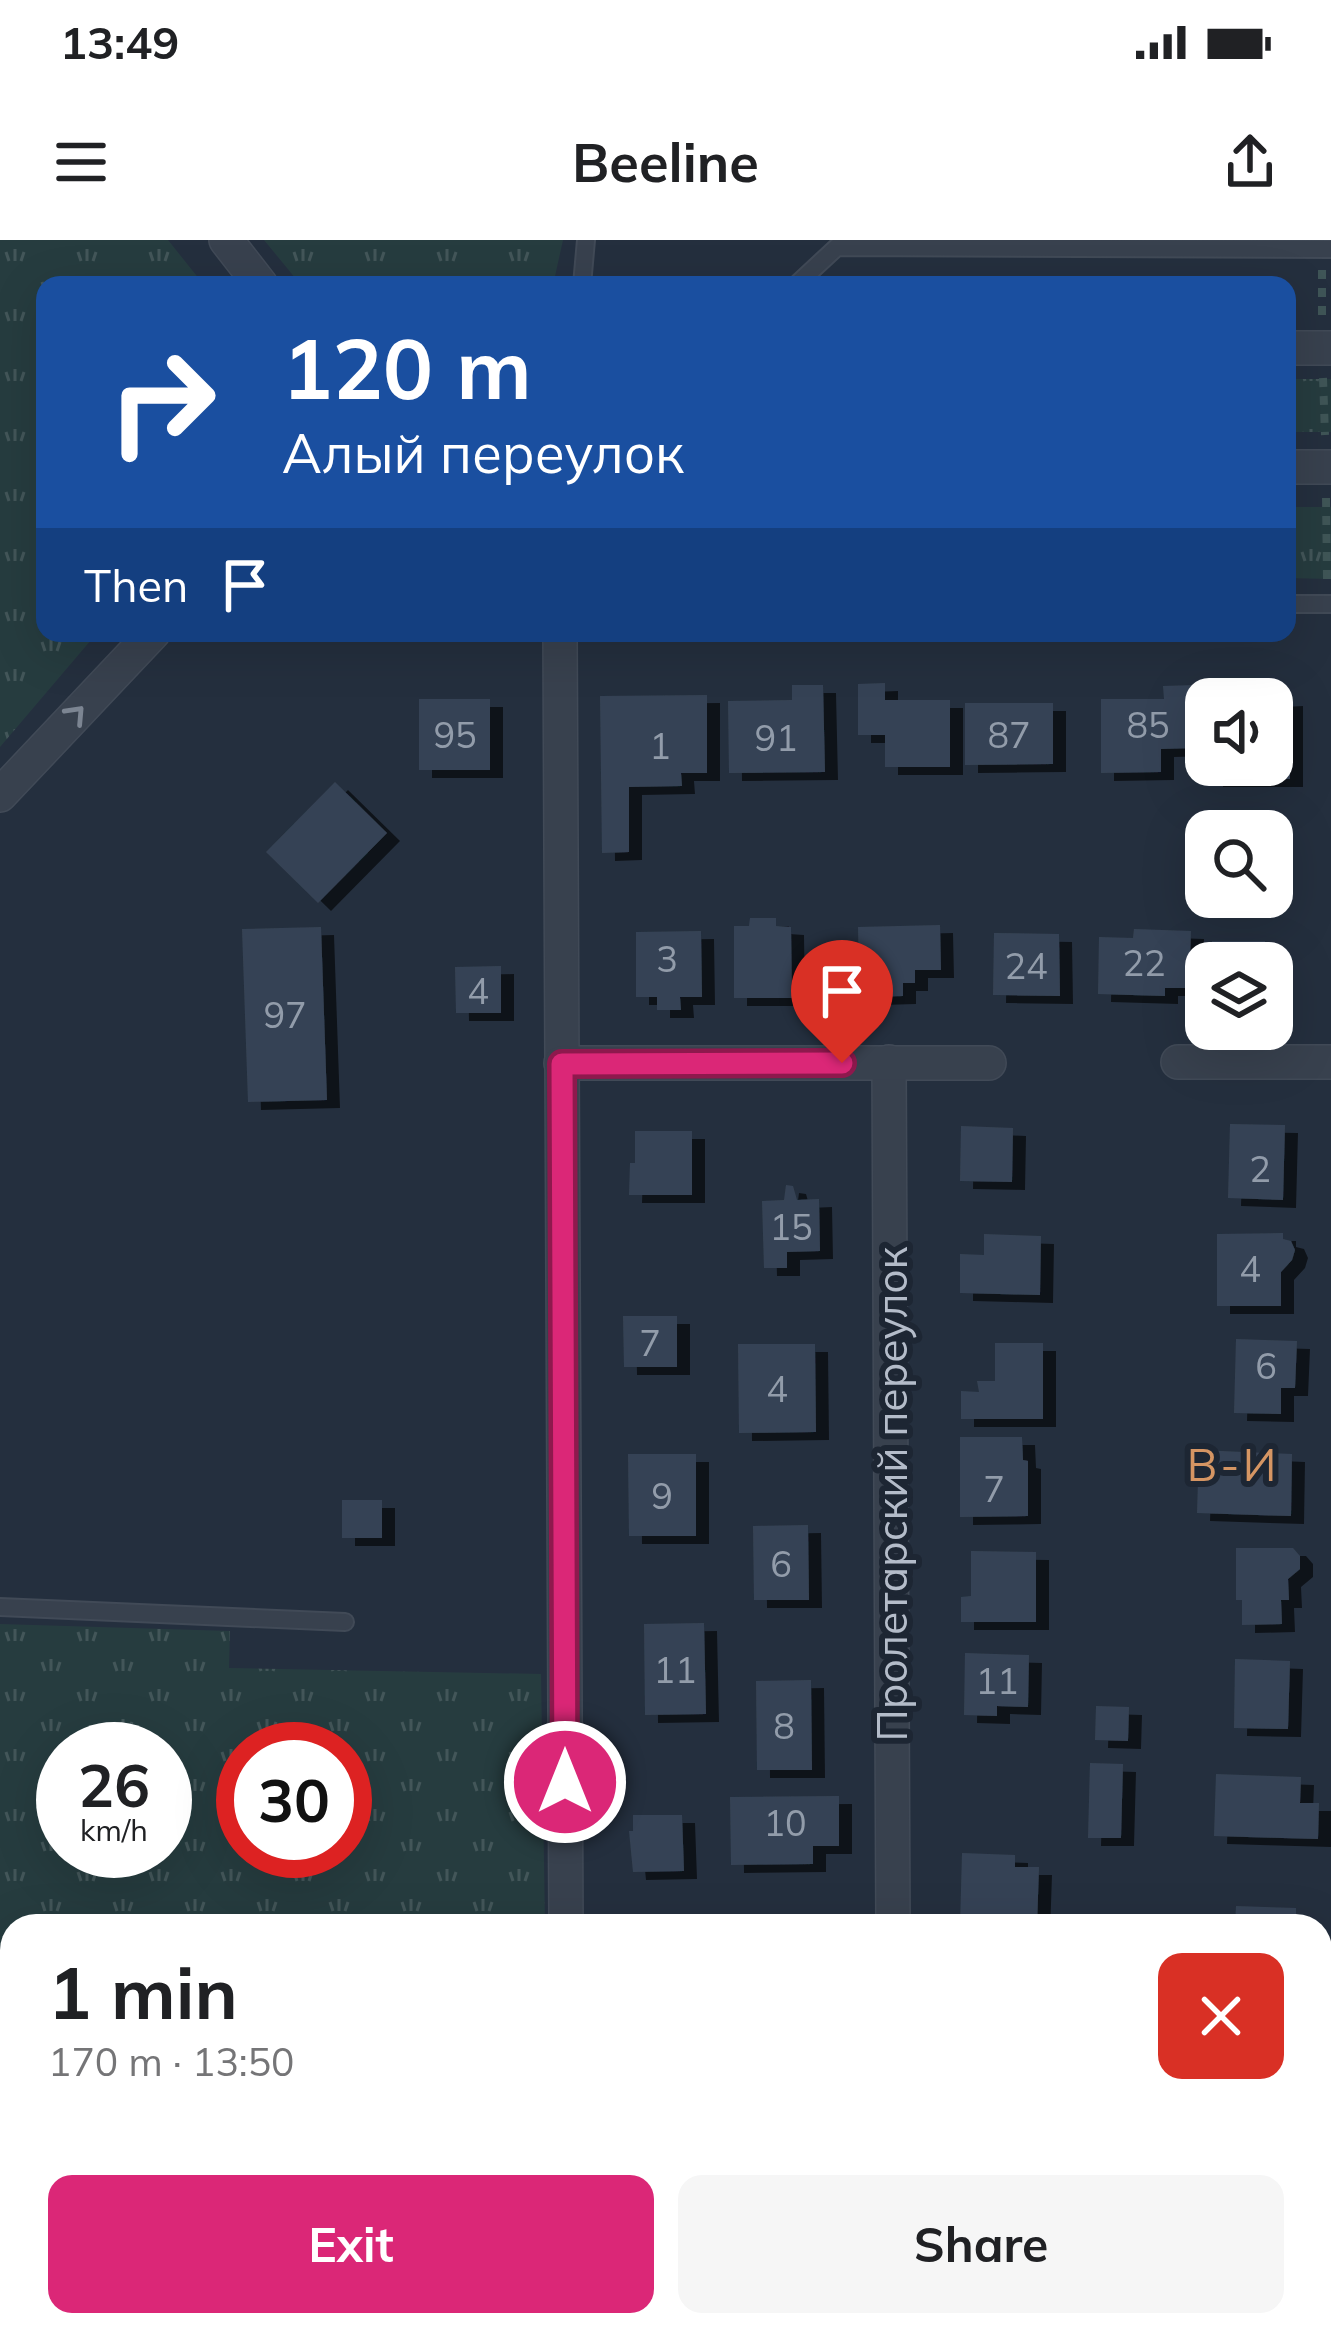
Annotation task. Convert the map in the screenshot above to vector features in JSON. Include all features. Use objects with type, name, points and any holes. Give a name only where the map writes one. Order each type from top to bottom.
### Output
[{"type":"street","points":[[226,240],[254,276]]},
{"type":"street","points":[[1296,467],[1328,467]]},
{"type":"street","points":[[0,795],[144,642]]},
{"type":"street","points":[[560,642],[566,1914]]},
{"type":"street","points":[[1178,1062],[1331,1062]]},
{"type":"street","name":"Пролетарский переулок","points":[[889,1063],[893,1914]]},
{"type":"street","points":[[562,1064],[989,1063]]},
{"type":"lane","points":[[583,276],[586,240]]},
{"type":"lane","points":[[806,276],[837,247],[1327,249]]},
{"type":"lane","points":[[1296,604],[1328,604]]},
{"type":"lane","points":[[0,1607],[345,1622]]},
{"type":"path","points":[[1327,249],[1328,604]]},
{"type":"green space","points":[[0,240],[168,240],[197,276],[36,276],[36,642],[89,642],[0,747]]},
{"type":"green space","points":[[264,240],[563,240],[555,276],[294,276]]},
{"type":"green space","points":[[1296,379],[1331,379],[1331,432],[1296,432]]},
{"type":"green space","points":[[1296,507],[1331,507],[1331,579],[1296,578]]},
{"type":"green space","points":[[0,1624],[230,1631],[229,1668],[541,1674],[545,1914],[0,1914]]},
{"type":"building","points":[[885,683],[885,700],[950,700],[950,767],[885,767],[885,735],[858,735],[858,684]]},
{"type":"building","points":[[792,685],[823,685],[825,772],[729,773],[728,701],[792,700]]},
{"type":"building","points":[[1185,685],[1185,748],[1161,749],[1161,772],[1101,773],[1101,699],[1164,699],[1163,686]]},
{"type":"building","points":[[707,695],[707,773],[681,773],[682,786],[629,787],[629,852],[602,853],[600,696]]},
{"type":"building","points":[[419,699],[490,699],[490,770],[419,770]]},
{"type":"building","points":[[965,703],[1053,703],[1053,764],[965,765]]},
{"type":"building","points":[[335,782],[387,833],[318,903],[266,852]]},
{"type":"building","points":[[750,918],[776,918],[776,926],[791,927],[792,998],[734,998],[734,926],[749,926]]},
{"type":"building","points":[[940,925],[941,970],[915,970],[915,983],[903,983],[903,996],[869,997],[869,983],[864,984],[864,973],[859,973],[858,927]]},
{"type":"building","points":[[321,927],[327,1100],[248,1102],[242,929]]},
{"type":"building","points":[[1134,929],[1191,931],[1191,942],[1185,942],[1185,988],[1165,988],[1165,996],[1098,994],[1099,937],[1133,938]]},
{"type":"building","points":[[701,931],[702,997],[680,997],[681,1010],[657,1010],[657,997],[636,997],[636,932]]},
{"type":"building","points":[[994,933],[1059,934],[1060,996],[993,995]]},
{"type":"building","points":[[501,966],[501,1013],[456,1013],[455,967]]},
{"type":"building","points":[[1230,1124],[1285,1125],[1283,1200],[1228,1198]]},
{"type":"building","points":[[961,1126],[1013,1128],[1012,1182],[960,1181]]},
{"type":"building","points":[[635,1131],[692,1131],[692,1195],[629,1195]]},
{"type":"building","points":[[786,1185],[793,1186],[797,1200],[819,1199],[820,1251],[787,1252],[787,1268],[764,1268],[762,1201],[784,1200]]},
{"type":"building","points":[[1283,1233],[1295,1250],[1281,1272],[1281,1306],[1217,1306],[1217,1234]]},
{"type":"building","points":[[984,1234],[1041,1236],[1040,1295],[960,1293],[960,1254],[984,1255]]},
{"type":"building","points":[[623,1316],[677,1316],[677,1367],[624,1367]]},
{"type":"building","points":[[1236,1339],[1297,1341],[1295,1388],[1281,1388],[1281,1414],[1234,1413]]},
{"type":"building","points":[[995,1343],[1043,1343],[1043,1419],[961,1419],[961,1391],[979,1392],[977,1381],[995,1381]]},
{"type":"building","points":[[738,1344],[815,1344],[816,1432],[739,1433]]},
{"type":"building","points":[[960,1437],[1022,1437],[1023,1460],[1028,1461],[1028,1516],[960,1517]]},
{"type":"building","points":[[1199,1450],[1292,1454],[1291,1516],[1197,1513]]},
{"type":"building","points":[[628,1454],[696,1454],[696,1536],[629,1536]]},
{"type":"building","points":[[342,1500],[382,1500],[382,1538],[342,1538]]},
{"type":"building","points":[[808,1525],[809,1600],[754,1600],[753,1526]]},
{"type":"building","points":[[1236,1548],[1293,1548],[1300,1556],[1300,1569],[1288,1579],[1289,1600],[1281,1600],[1282,1624],[1242,1625],[1242,1600],[1236,1600]]},
{"type":"building","points":[[971,1551],[1036,1552],[1036,1622],[961,1622],[961,1597],[971,1596]]},
{"type":"building","points":[[704,1623],[706,1714],[645,1715],[644,1624]]},
{"type":"building","points":[[965,1653],[1029,1655],[1028,1707],[997,1706],[997,1716],[964,1715]]},
{"type":"building","points":[[1235,1659],[1290,1661],[1288,1729],[1234,1728]]},
{"type":"building","points":[[811,1680],[812,1770],[757,1770],[756,1681]]},
{"type":"building","points":[[1096,1706],[1129,1707],[1128,1741],[1095,1740]]},
{"type":"building","points":[[1090,1763],[1123,1764],[1121,1838],[1088,1838]]},
{"type":"building","points":[[1216,1774],[1301,1777],[1300,1803],[1319,1803],[1318,1839],[1214,1836]]},
{"type":"building","points":[[839,1796],[839,1846],[813,1846],[813,1864],[731,1865],[730,1797]]},
{"type":"building","points":[[633,1815],[682,1815],[684,1871],[633,1872],[629,1831],[633,1831]]},
{"type":"building","points":[[962,1853],[1015,1855],[1015,1867],[1039,1867],[1037,1914],[960,1914]]},
{"type":"building","points":[[1236,1906],[1296,1908],[1296,1914],[1236,1914]]},
{"type":"district","name":"В-И","points":[[1233,1464]]},
{"type":"route","points":[[565,1782],[562,1064],[842,1063]]}]
